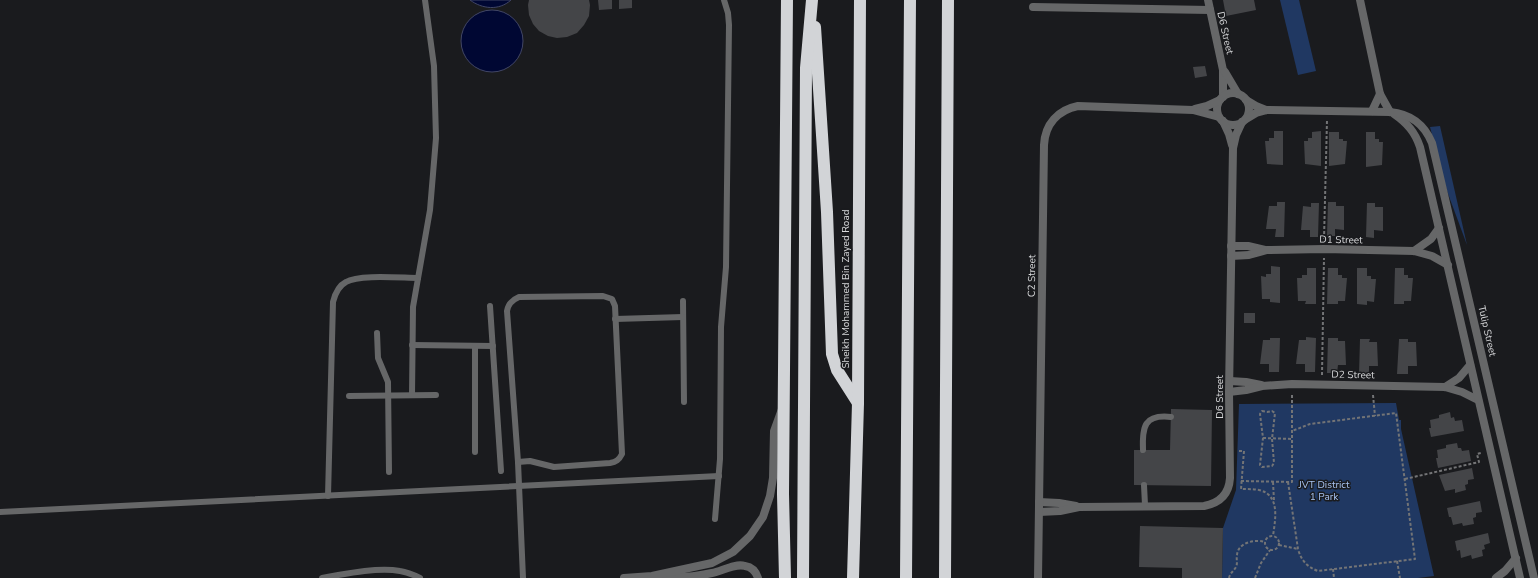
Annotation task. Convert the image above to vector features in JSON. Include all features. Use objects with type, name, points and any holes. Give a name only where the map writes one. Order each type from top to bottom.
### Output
[{"type":"highway","points":[[785,578],[783,407],[787,0]]},
{"type":"highway","points":[[812,0],[827,212],[832,354],[837,370],[858,403]]},
{"type":"highway","points":[[803,578],[806,68],[812,0]]},
{"type":"highway","name":"Sheikh Mohammed Bin Zayed Road","points":[[853,578],[858,403],[860,0]]},
{"type":"highway","points":[[906,578],[910,0]]},
{"type":"highway","points":[[945,578],[948,0]]},
{"type":"street","name":"D6 Street","points":[[1208,0],[1223,70],[1222,98]]},
{"type":"street","points":[[1360,0],[1380,94],[1390,112],[1405,122],[1417,137],[1420,147],[1520,578]]},
{"type":"street","points":[[1033,7],[1210,10]]},
{"type":"street","name":"D6 Street","points":[[1223,70],[1238,94]]},
{"type":"street","points":[[1232,94],[1238,94],[1246,100],[1249,109],[1244,120],[1230,125],[1221,119],[1217,106],[1222,98],[1232,94]]},
{"type":"street","points":[[1372,111],[1380,94]]},
{"type":"street","name":"C2 Street","points":[[1193,110],[1207,106],[1222,98]]},
{"type":"street","name":"Tulip Street","points":[[1246,100],[1267,110]]},
{"type":"street","name":"C2 Street","points":[[1038,578],[1044,145],[1046,131],[1049,125],[1059,114],[1078,106],[1193,110],[1221,119]]},
{"type":"street","name":"Tulip Street","points":[[1244,120],[1256,113],[1267,110],[1372,111],[1407,115],[1423,126],[1432,143],[1534,578]]},
{"type":"street","name":"D6 Street","points":[[1221,119],[1229,134],[1233,148]]},
{"type":"street","name":"D6 Street","points":[[1039,512],[1060,511],[1079,507],[1145,505],[1204,506],[1218,502],[1223,497],[1230,485],[1229,392],[1233,148],[1236,134],[1244,120]]},
{"type":"street","points":[[1414,251],[1431,239],[1439,228]]},
{"type":"street","name":"D1 Street","points":[[1231,246],[1248,246],[1267,250],[1324,249],[1414,251],[1432,256],[1448,266]]},
{"type":"street","name":"D1 Street","points":[[1231,256],[1249,255],[1267,250]]},
{"type":"street","points":[[1445,387],[1459,378],[1470,365]]},
{"type":"street","name":"D2 Street","points":[[1230,381],[1246,382],[1262,386]]},
{"type":"street","name":"D2 Street","points":[[1229,392],[1262,386],[1292,384],[1445,387],[1462,392],[1478,400]]},
{"type":"street","points":[[624,578],[652,576],[712,563],[733,552],[750,536],[762,517],[770,496],[773,478],[774,431],[783,407]]},
{"type":"street","name":"D6 Street","points":[[1039,502],[1060,503],[1079,507]]},
{"type":"street","points":[[1496,578],[1505,572],[1516,558]]},
{"type":"street","points":[[652,576],[665,578],[695,576],[710,574],[742,565],[754,571],[758,578]]},
{"type":"lane","points":[[412,395],[414,302],[430,210],[436,138],[434,66],[425,0]]},
{"type":"lane","points":[[715,520],[719,476],[722,320],[726,267],[729,41],[728,13],[724,0]]},
{"type":"lane","points":[[328,496],[334,297],[340,286],[345,282],[357,278],[418,278]]},
{"type":"lane","points":[[518,462],[530,461],[549,466],[561,466],[610,463],[620,459],[622,449],[616,319],[614,302],[612,299],[606,296],[518,297],[509,304],[507,311],[518,462],[520,486],[523,578]]},
{"type":"lane","points":[[683,301],[684,402]]},
{"type":"lane","points":[[490,306],[501,471]]},
{"type":"lane","points":[[616,319],[683,317]]},
{"type":"lane","points":[[377,333],[377,352],[388,382],[389,472]]},
{"type":"lane","points":[[412,345],[493,346]]},
{"type":"lane","points":[[475,346],[475,452]]},
{"type":"lane","points":[[350,396],[436,395]]},
{"type":"lane","points":[[1143,450],[1143,430],[1148,422],[1151,419],[1160,416],[1171,417]]},
{"type":"lane","points":[[0,512],[719,476]]},
{"type":"lane","points":[[1144,485],[1145,505]]},
{"type":"lane","points":[[322,578],[360,572],[391,570],[405,572],[420,578]]},
{"type":"path","points":[[1241,481],[1292,482],[1292,384]]},
{"type":"path","points":[[1372,385],[1375,416]]},
{"type":"path","points":[[1262,411],[1272,411],[1275,414],[1272,439],[1274,464],[1272,466],[1264,467],[1260,465],[1263,438],[1260,413],[1262,411]]},
{"type":"path","points":[[1288,482],[1298,549],[1302,559],[1310,567],[1318,571],[1415,559],[1396,413],[1310,424],[1292,431]]},
{"type":"path","points":[[1263,438],[1292,439]]},
{"type":"path","points":[[1230,452],[1244,451],[1241,489],[1264,492],[1268,494],[1274,502]]},
{"type":"path","points":[[1405,479],[1479,462],[1477,454],[1490,451]]},
{"type":"path","points":[[1273,482],[1276,511],[1274,536],[1278,540],[1279,545],[1276,550],[1270,550],[1266,547],[1265,542],[1268,537],[1274,536]]},
{"type":"path","points":[[1229,578],[1236,567],[1236,555],[1238,550],[1250,541],[1260,540],[1265,542]]},
{"type":"path","points":[[1279,545],[1298,549]]},
{"type":"path","points":[[1254,578],[1270,550]]},
{"type":"path","points":[[1398,561],[1400,578]]},
{"type":"path","points":[[1333,569],[1334,578]]},
{"type":"green space","points":[[1280,0],[1299,0],[1316,71],[1298,75]]},
{"type":"green space","points":[[1440,126],[1467,245],[1447,191],[1430,127]]},
{"type":"green space","name":"JVT District 1 Park","points":[[1396,403],[1399,420],[1401,420],[1401,429],[1434,576],[1418,578],[1222,578],[1223,528],[1236,490],[1239,404]]},
{"type":"shaded area","points":[[470,0],[511,0],[501,6],[490,8]]},
{"type":"shaded area","points":[[492,10],[509,15],[514,19],[518,24],[523,41],[518,58],[514,63],[509,67],[492,72],[475,67],[470,63],[466,58],[461,41],[466,24],[470,19],[475,15]]},
{"type":"building","points":[[529,0],[589,0],[589,16],[577,33],[567,37],[557,38],[548,36],[539,31],[533,24],[529,15]]},
{"type":"building","points":[[598,0],[612,0],[612,9],[599,10]]},
{"type":"building","points":[[619,0],[632,0],[632,8],[619,9]]},
{"type":"building","points":[[1223,0],[1254,0],[1256,10],[1226,16]]},
{"type":"building","points":[[1205,66],[1207,76],[1195,78],[1193,67]]},
{"type":"building","points":[[1274,131],[1283,131],[1283,165],[1267,164],[1265,141],[1269,141],[1269,138],[1274,138]]},
{"type":"building","points":[[1321,131],[1321,166],[1305,164],[1304,141],[1308,141],[1308,138],[1312,138],[1312,132]]},
{"type":"building","points":[[1329,132],[1339,132],[1339,139],[1347,141],[1345,164],[1329,166]]},
{"type":"building","points":[[1366,132],[1375,132],[1375,139],[1379,139],[1379,142],[1383,142],[1382,165],[1366,167]]},
{"type":"building","points":[[1277,202],[1285,202],[1284,237],[1275,237],[1276,229],[1266,229],[1269,206],[1277,206]]},
{"type":"building","points":[[1328,202],[1336,202],[1336,206],[1344,206],[1344,230],[1335,229],[1335,236],[1327,236]]},
{"type":"building","points":[[1311,203],[1319,203],[1318,237],[1310,237],[1310,230],[1301,230],[1303,206],[1311,207]]},
{"type":"building","points":[[1367,203],[1375,203],[1375,207],[1383,207],[1383,231],[1374,230],[1374,238],[1366,237]]},
{"type":"building","points":[[1271,266],[1280,267],[1280,303],[1270,302],[1270,299],[1262,299],[1261,276],[1266,277],[1266,274],[1271,274]]},
{"type":"building","points":[[1307,268],[1316,268],[1316,304],[1305,304],[1306,301],[1298,301],[1297,278],[1302,278],[1302,275],[1307,275]]},
{"type":"building","points":[[1328,268],[1338,268],[1338,275],[1342,275],[1342,278],[1347,278],[1345,301],[1338,301],[1338,304],[1327,304]]},
{"type":"building","points":[[1357,268],[1367,268],[1367,276],[1371,276],[1371,279],[1376,279],[1374,302],[1367,301],[1367,305],[1357,304]]},
{"type":"building","points":[[1395,268],[1404,268],[1404,275],[1408,275],[1408,278],[1413,278],[1411,301],[1404,301],[1404,304],[1394,304]]},
{"type":"building","points":[[1244,313],[1255,313],[1255,323],[1244,323]]},
{"type":"building","points":[[1306,337],[1316,338],[1315,372],[1305,372],[1305,364],[1296,364],[1299,340],[1306,340]]},
{"type":"building","points":[[1270,338],[1280,338],[1279,372],[1269,372],[1269,364],[1260,364],[1263,340],[1270,340]]},
{"type":"building","points":[[1328,338],[1338,338],[1338,341],[1345,341],[1346,365],[1338,365],[1337,373],[1327,373]]},
{"type":"building","points":[[1360,339],[1370,339],[1369,342],[1377,342],[1378,366],[1369,366],[1369,374],[1359,374]]},
{"type":"building","points":[[1399,339],[1408,339],[1408,342],[1416,342],[1417,366],[1408,366],[1408,374],[1397,374]]},
{"type":"building","points":[[1171,409],[1212,410],[1211,486],[1134,485],[1134,450],[1170,450]]},
{"type":"building","points":[[1450,412],[1451,418],[1454,417],[1455,421],[1462,420],[1464,431],[1431,437],[1429,428],[1431,428],[1430,420],[1439,418],[1439,415]]},
{"type":"building","points":[[1457,443],[1458,448],[1461,448],[1462,451],[1469,450],[1471,461],[1438,468],[1436,458],[1438,458],[1437,450],[1446,448],[1446,445]]},
{"type":"building","points":[[1472,468],[1474,479],[1468,480],[1468,484],[1465,485],[1466,490],[1455,493],[1455,489],[1445,491],[1439,475]]},
{"type":"building","points":[[1480,501],[1482,512],[1476,513],[1476,517],[1473,518],[1474,524],[1463,526],[1462,523],[1453,525],[1447,508]]},
{"type":"building","points":[[1140,526],[1223,528],[1222,578],[1182,578],[1182,568],[1139,567]]},
{"type":"building","points":[[1488,533],[1490,543],[1484,545],[1485,549],[1482,550],[1483,556],[1472,559],[1471,555],[1461,558],[1460,550],[1457,551],[1455,541]]}]
